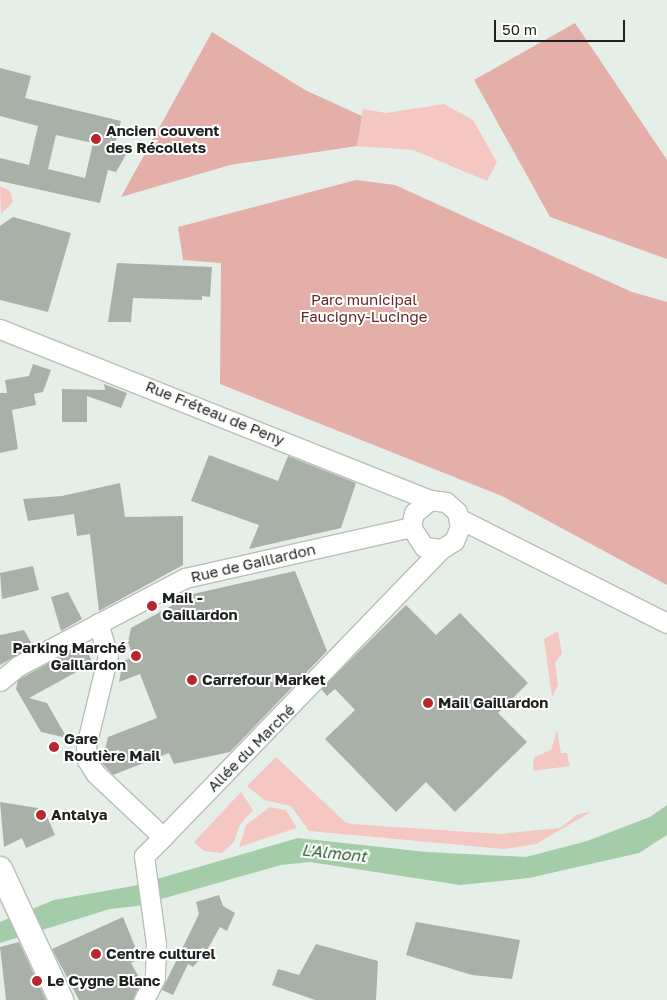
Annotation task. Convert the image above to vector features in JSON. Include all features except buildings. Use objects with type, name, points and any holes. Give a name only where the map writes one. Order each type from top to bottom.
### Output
[{"type":"main road","points":[[0,869],[36,940],[61,1000]]},
{"type":"street","name":"Rue Fréteau de Peny","points":[[0,328],[430,500]]},
{"type":"street","points":[[460,520],[454,542],[441,549],[424,547],[411,527],[414,513],[430,500],[446,502],[460,520],[667,623]]},
{"type":"street","name":"Rue de Gaillardon","points":[[0,681],[102,631],[186,578],[411,527]]},
{"type":"street","name":"Allée du Marché","points":[[144,1000],[154,978],[150,907],[144,856],[441,549]]},
{"type":"street","points":[[102,631],[108,655],[86,746],[87,760],[95,773],[163,837]]},
{"type":"shaded area","points":[[444,104],[473,120],[497,162],[487,181],[413,150],[357,146],[363,109],[386,113]]},
{"type":"shaded area","points":[[0,186],[10,191],[13,202],[1,214]]},
{"type":"shaded area","points":[[558,631],[562,654],[555,662],[558,685],[552,697],[544,639]]},
{"type":"shaded area","points":[[557,730],[561,753],[567,753],[570,766],[533,771],[534,757],[551,750]]},
{"type":"shaded area","points":[[276,757],[345,822],[352,824],[499,834],[560,828],[578,814],[591,812],[536,844],[504,849],[309,831],[291,806],[264,800],[247,786]]},
{"type":"shaded area","points":[[241,792],[253,810],[239,826],[234,842],[222,853],[204,851],[194,842]]},
{"type":"shaded area","points":[[270,807],[286,810],[297,828],[239,847],[246,825]]},
{"type":"green space","points":[[575,23],[667,160],[667,259],[550,217],[474,80]]},
{"type":"green space","points":[[212,32],[305,90],[362,116],[357,146],[230,165],[121,197]]},
{"type":"green space","name":"Parc municipal Faucigny-Lucinge","points":[[356,180],[395,185],[632,292],[667,302],[667,585],[502,496],[220,384],[221,263],[183,260],[178,227]]},
{"type":"water","name":"L'Almont","points":[[667,805],[667,835],[639,853],[529,878],[460,885],[310,862],[281,865],[137,906],[110,909],[0,943],[0,922],[54,900],[133,886],[298,838],[426,852],[526,857],[587,841],[650,817]]},
{"type":"place","name":"Ancien couvent des Récollets","points":[[96,139]]},
{"type":"place","name":"Mail - Gaillardon","points":[[152,606]]},
{"type":"place","name":"Parking Marché Gaillardon","points":[[136,656]]},
{"type":"place","name":"Carrefour Market","points":[[192,680]]},
{"type":"place","name":"Mail Gaillardon","points":[[428,703]]},
{"type":"place","name":"Gare Routière Mail","points":[[54,747]]},
{"type":"place","name":"Antalya","points":[[41,815]]},
{"type":"place","name":"Centre culturel","points":[[96,954]]},
{"type":"place","name":"Le Cygne Blanc","points":[[37,981]]}]
